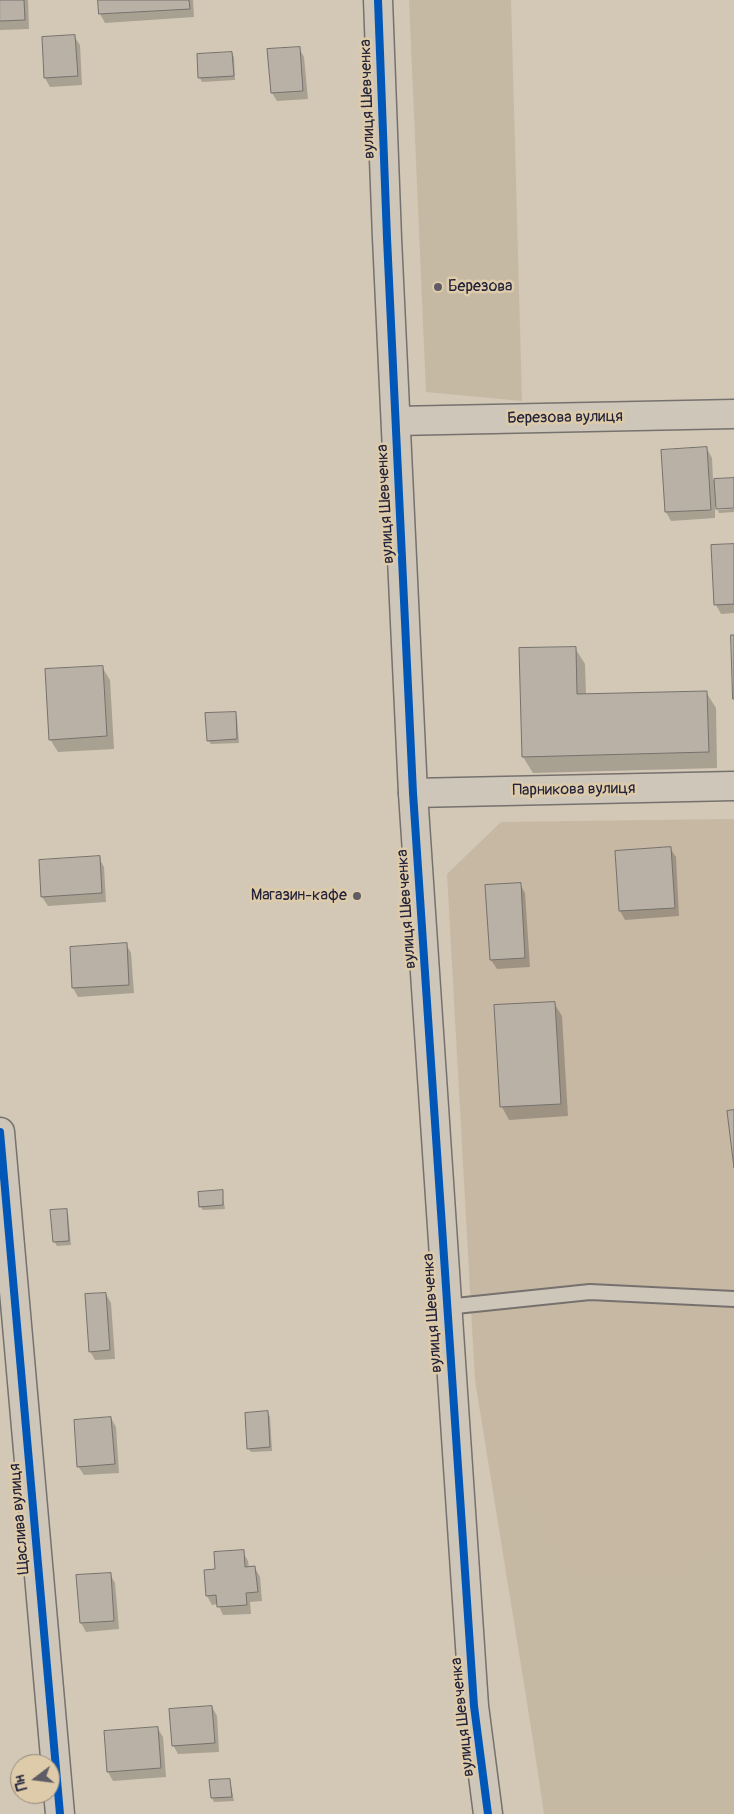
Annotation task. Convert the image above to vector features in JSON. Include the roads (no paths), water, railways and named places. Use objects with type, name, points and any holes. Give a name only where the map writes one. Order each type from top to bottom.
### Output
[{"type":"street","name":"вулиця Шевченка","points":[[378,0],[413,793],[474,1706],[488,1814]]},
{"type":"street","name":"Березова вулиця","points":[[396,421],[734,414]]},
{"type":"street","name":"Парникова вулиця","points":[[413,793],[734,786]]},
{"type":"street","name":"Щаслива вулиця","points":[[0,1132],[60,1814]]},
{"type":"lane","points":[[446,1307],[590,1292],[734,1300]]},
{"type":"place","name":"Березова","points":[[438,287]]},
{"type":"place","name":"Магазин-кафе","points":[[357,896]]}]
